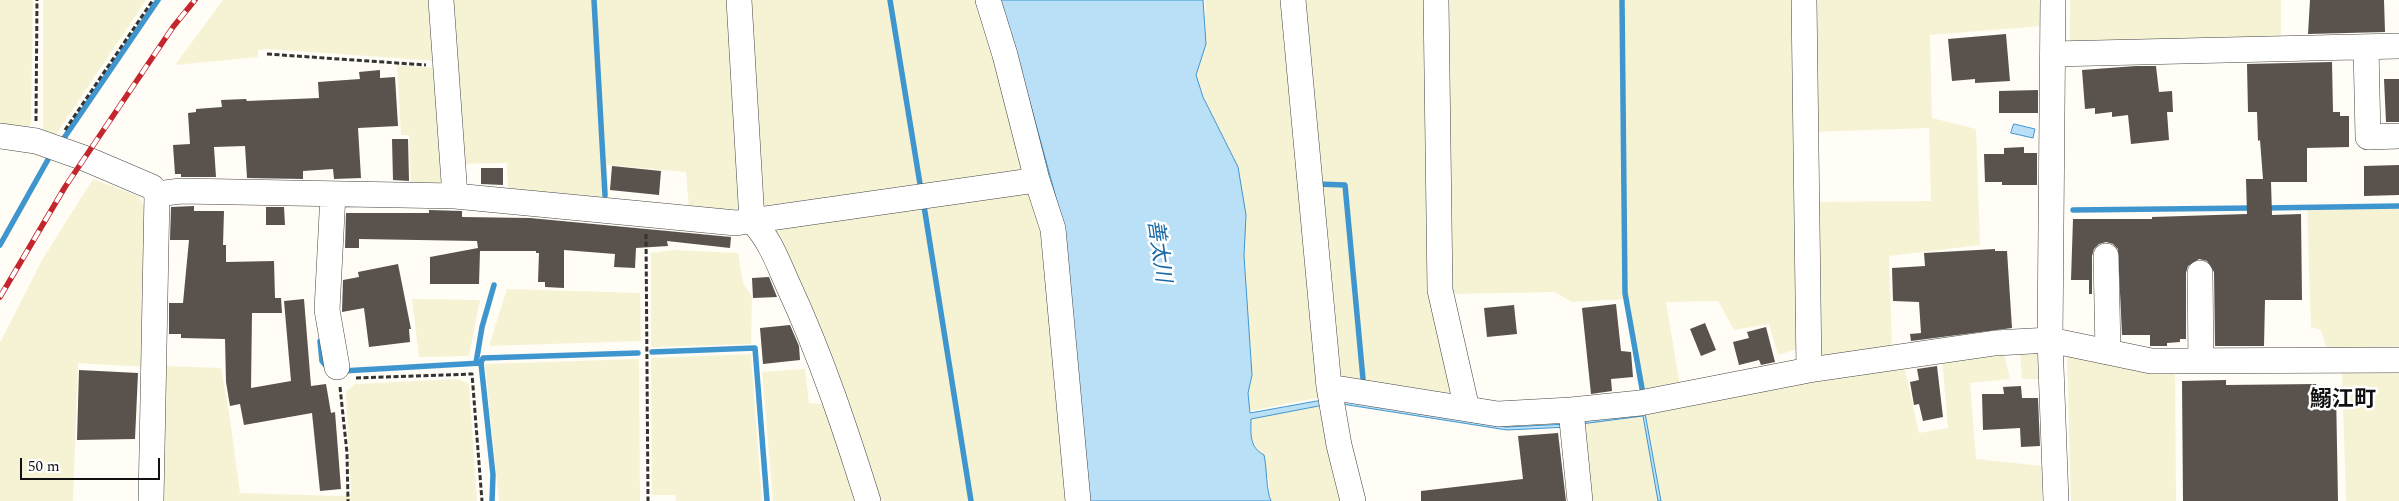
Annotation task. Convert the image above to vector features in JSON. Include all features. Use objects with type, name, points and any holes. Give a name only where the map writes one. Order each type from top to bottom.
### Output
[{"type":"street","points":[[441,0],[454,196]]},
{"type":"street","points":[[739,0],[752,221],[765,234],[806,322],[836,399],[868,501]]},
{"type":"street","points":[[988,0],[1005,55],[1037,180],[1053,230],[1078,501]]},
{"type":"street","points":[[1293,0],[1330,387],[1339,445],[1353,501]]},
{"type":"street","points":[[1436,0],[1440,290],[1467,409]]},
{"type":"street","points":[[1804,0],[1810,370]]},
{"type":"street","points":[[2053,0],[2050,340],[2056,501]]},
{"type":"street","points":[[2053,54],[2399,46]]},
{"type":"street","points":[[2366,47],[2368,137],[2399,136]]},
{"type":"street","points":[[0,136],[44,144],[152,187],[157,194],[151,501]]},
{"type":"street","points":[[157,194],[181,191],[454,196],[736,223],[1037,180]]},
{"type":"street","points":[[334,194],[327,310],[342,374]]},
{"type":"street","points":[[2106,256],[2108,352]]},
{"type":"street","points":[[2200,273],[2201,361]]},
{"type":"street","points":[[1330,387],[1498,414],[1572,410],[1640,403],[1810,370],[1995,343],[2050,340],[2151,361],[2399,360]]},
{"type":"street","points":[[1572,410],[1580,501]]},
{"type":"path","points":[[37,0],[44,144]]},
{"type":"path","points":[[44,144],[153,0]]},
{"type":"path","points":[[267,54],[445,66]]},
{"type":"path","points":[[645,213],[648,501]]},
{"type":"path","points":[[348,501],[342,374],[472,374],[482,501]]},
{"type":"shaded area","points":[[0,0],[33,0],[31,124],[26,132],[0,127]]},
{"type":"shaded area","points":[[43,0],[146,0],[53,139],[43,137]]},
{"type":"shaded area","points":[[223,0],[434,0],[437,61],[269,49],[258,50],[258,57],[175,65]]},
{"type":"shaded area","points":[[447,0],[732,0],[743,210],[689,207],[686,172],[607,165],[609,200],[508,193],[507,163],[458,164]]},
{"type":"shaded area","points":[[748,0],[980,0],[1025,164],[1017,173],[761,211]]},
{"type":"shaded area","points":[[1205,0],[1290,0],[1326,396],[1250,411],[1248,393],[1252,375],[1244,256],[1246,215],[1196,75],[1206,44]]},
{"type":"shaded area","points":[[1300,0],[1430,0],[1458,394],[1450,399],[1338,381]]},
{"type":"shaded area","points":[[1441,0],[1798,0],[1804,347],[1778,355],[1769,324],[1734,330],[1718,301],[1666,302],[1680,386],[1643,394],[1626,299],[1572,302],[1554,292],[1452,294]]},
{"type":"shaded area","points":[[1810,0],[2042,0],[2042,26],[1930,35],[1932,118],[1976,129],[1980,245],[1889,256],[1892,348],[1821,357],[1812,202],[1931,201],[1929,128],[1811,132]]},
{"type":"shaded area","points":[[2070,0],[2281,0],[2281,43],[2070,48]]},
{"type":"shaded area","points":[[397,65],[437,68],[444,185],[411,185],[409,135],[401,135]]},
{"type":"shaded area","points":[[93,179],[138,196],[145,207],[147,367],[78,363],[73,501],[0,501],[0,343],[42,260]]},
{"type":"shaded area","points":[[1024,188],[1034,194],[1051,294],[1070,501],[876,501],[772,234],[774,224]]},
{"type":"shaded area","points":[[2399,206],[2399,355],[2329,355],[2321,330],[2311,327],[2307,208]]},
{"type":"shaded area","points":[[673,250],[738,253],[743,283],[752,297],[751,344],[651,347],[651,253]]},
{"type":"shaded area","points":[[507,289],[640,293],[641,341],[489,346]]},
{"type":"shaded area","points":[[412,299],[480,300],[469,356],[419,357]]},
{"type":"shaded area","points":[[2003,350],[2010,379],[1970,383],[1976,459],[2042,466],[2042,501],[1661,501],[1645,413],[1904,365],[1919,433],[1948,428],[1942,358]]},
{"type":"shaded area","points":[[2020,350],[2037,354],[2039,379],[2022,379]]},
{"type":"shaded area","points":[[751,354],[762,501],[676,501],[675,495],[652,495],[651,358]]},
{"type":"shaded area","points":[[2074,356],[2175,374],[2176,501],[2071,501],[2067,357]]},
{"type":"shaded area","points":[[639,359],[640,501],[499,501],[485,364]]},
{"type":"shaded area","points":[[163,366],[221,368],[240,493],[343,496],[351,494],[346,392],[355,384],[458,379],[469,384],[477,501],[159,501]]},
{"type":"shaded area","points":[[805,369],[809,403],[828,405],[859,501],[773,501],[762,372]]},
{"type":"shaded area","points":[[2399,370],[2399,501],[2346,501],[2342,371]]},
{"type":"shaded area","points":[[1329,404],[1348,501],[1271,501],[1269,481],[1264,471],[1265,461],[1251,440],[1251,419]]},
{"type":"shaded area","points":[[1643,416],[1658,501],[1585,501],[1581,424]]},
{"type":"water","name":"善太川","points":[[999,0],[1203,0],[1206,44],[1196,75],[1203,97],[1238,167],[1246,215],[1244,256],[1252,375],[1248,393],[1250,413],[1328,399],[1329,404],[1251,419],[1253,444],[1264,455],[1271,501],[1086,501],[1061,216],[1029,99]]},
{"type":"water","points":[[2014,124],[2035,129],[2033,138],[2011,133]]},
{"type":"water","points":[[1342,399],[1506,427],[1568,424],[1568,427],[1507,430],[1342,404]]},
{"type":"water","points":[[1645,413],[1661,501],[1658,501],[1643,416],[1581,424],[1581,422]]},
{"type":"building","points":[[2310,0],[2384,0],[2385,32],[2308,34]]},
{"type":"building","points":[[2006,34],[2010,81],[1975,83],[1975,79],[1952,81],[1948,39]]},
{"type":"building","points":[[2332,62],[2333,112],[2340,112],[2340,116],[2349,116],[2349,147],[2307,148],[2307,182],[2271,182],[2272,215],[2301,214],[2302,300],[2265,300],[2264,346],[2215,346],[2214,272],[2207,261],[2199,259],[2188,266],[2186,273],[2186,339],[2180,339],[2180,342],[2167,343],[2167,346],[2150,346],[2150,335],[2122,335],[2118,249],[2113,244],[2106,242],[2099,244],[2094,249],[2092,256],[2092,294],[2089,294],[2089,280],[2071,280],[2073,219],[2152,219],[2152,217],[2247,214],[2246,179],[2263,179],[2260,140],[2258,141],[2257,112],[2248,112],[2247,64]]},
{"type":"building","points":[[2156,66],[2159,92],[2172,91],[2173,112],[2167,112],[2169,140],[2131,144],[2128,115],[2112,117],[2112,112],[2095,114],[2095,108],[2085,109],[2082,70]]},
{"type":"building","points":[[380,70],[380,78],[395,77],[398,126],[358,128],[361,178],[334,179],[333,169],[303,171],[303,179],[247,178],[245,146],[214,147],[216,177],[181,177],[181,174],[175,174],[173,145],[190,144],[188,113],[196,112],[196,109],[222,107],[221,100],[246,99],[247,101],[319,98],[318,82],[360,79],[359,72]]},
{"type":"building","points":[[2384,79],[2399,79],[2399,122],[2386,122]]},
{"type":"building","points":[[2038,90],[2038,113],[1999,113],[1999,91]]},
{"type":"building","points":[[392,139],[408,139],[409,181],[393,180]]},
{"type":"building","points":[[2024,147],[2024,153],[2037,153],[2037,185],[2002,185],[2002,182],[1985,182],[1984,154],[2004,154],[2004,148]]},
{"type":"building","points":[[2399,165],[2399,195],[2364,196],[2364,166]]},
{"type":"building","points":[[612,166],[661,171],[659,195],[610,190]]},
{"type":"building","points":[[481,168],[503,168],[503,185],[481,184]]},
{"type":"building","points":[[194,206],[194,211],[224,211],[223,245],[226,245],[226,262],[274,261],[275,298],[281,298],[282,313],[252,313],[251,388],[291,381],[284,301],[304,299],[311,386],[326,384],[331,413],[335,412],[341,489],[320,491],[312,413],[244,425],[240,404],[230,406],[226,382],[225,339],[181,338],[181,334],[169,334],[169,303],[183,303],[189,240],[170,240],[171,207]]},
{"type":"building","points":[[266,207],[284,207],[285,225],[266,225]]},
{"type":"building","points":[[429,210],[462,211],[462,217],[530,218],[731,237],[730,248],[667,241],[668,246],[636,248],[635,268],[614,267],[615,254],[564,250],[564,288],[545,287],[545,282],[538,282],[539,253],[536,253],[536,251],[480,251],[479,284],[430,284],[430,257],[478,248],[477,241],[359,239],[359,248],[345,248],[346,213],[429,213]]},
{"type":"building","points":[[1995,249],[1995,251],[2007,251],[2012,328],[1911,341],[1910,334],[1921,333],[1919,302],[1893,301],[1892,268],[1925,266],[1924,253]]},
{"type":"building","points":[[398,264],[411,329],[409,329],[410,342],[369,347],[364,308],[342,312],[343,280],[359,277],[358,272]]},
{"type":"building","points":[[769,277],[777,297],[753,298],[752,278]]},
{"type":"building","points":[[1616,304],[1621,351],[1631,352],[1633,377],[1611,379],[1612,391],[1591,394],[1582,308]]},
{"type":"building","points":[[1514,305],[1517,334],[1487,337],[1484,308]]},
{"type":"building","points":[[1705,323],[1716,350],[1701,356],[1690,329]]},
{"type":"building","points":[[790,325],[799,346],[800,360],[763,364],[760,328]]},
{"type":"building","points":[[1766,327],[1775,362],[1761,365],[1759,360],[1739,365],[1733,342],[1749,338],[1747,332]]},
{"type":"building","points":[[1937,366],[1943,417],[1923,421],[1919,404],[1914,405],[1910,382],[1919,380],[1917,369]]},
{"type":"building","points":[[79,370],[138,373],[135,439],[77,440]]},
{"type":"building","points":[[2226,380],[2226,385],[2316,384],[2317,391],[2336,391],[2338,501],[2183,501],[2182,381]]},
{"type":"building","points":[[2021,386],[2022,398],[2038,398],[2040,446],[2021,447],[2020,428],[1983,430],[1982,394],[2004,394],[2003,387]]},
{"type":"building","points":[[1558,433],[1566,501],[1421,501],[1421,491],[1523,479],[1518,436]]},
{"type":"waterway","points":[[62,141],[158,0]]},
{"type":"waterway","points":[[594,0],[605,195]]},
{"type":"waterway","points":[[890,0],[920,184]]},
{"type":"waterway","points":[[1622,0],[1625,293],[1643,394]]},
{"type":"waterway","points":[[0,245],[50,156]]},
{"type":"waterway","points":[[1317,184],[1345,185],[1363,379]]},
{"type":"waterway","points":[[924,206],[971,501]]},
{"type":"waterway","points":[[2265,208],[2399,206]]},
{"type":"waterway","points":[[2073,210],[2253,208]]},
{"type":"waterway","points":[[476,363],[482,327],[494,285]]},
{"type":"waterway","points":[[320,341],[322,361],[327,367]]},
{"type":"waterway","points":[[652,352],[755,348],[767,501]]},
{"type":"waterway","points":[[342,371],[481,363],[483,358],[638,353]]},
{"type":"waterway","points":[[481,363],[493,475],[492,501]]},
{"type":"railway","points":[[0,297],[65,187],[173,27],[195,0]]},
{"type":"district","name":"鰯江町","points":[[2343,402]]}]
